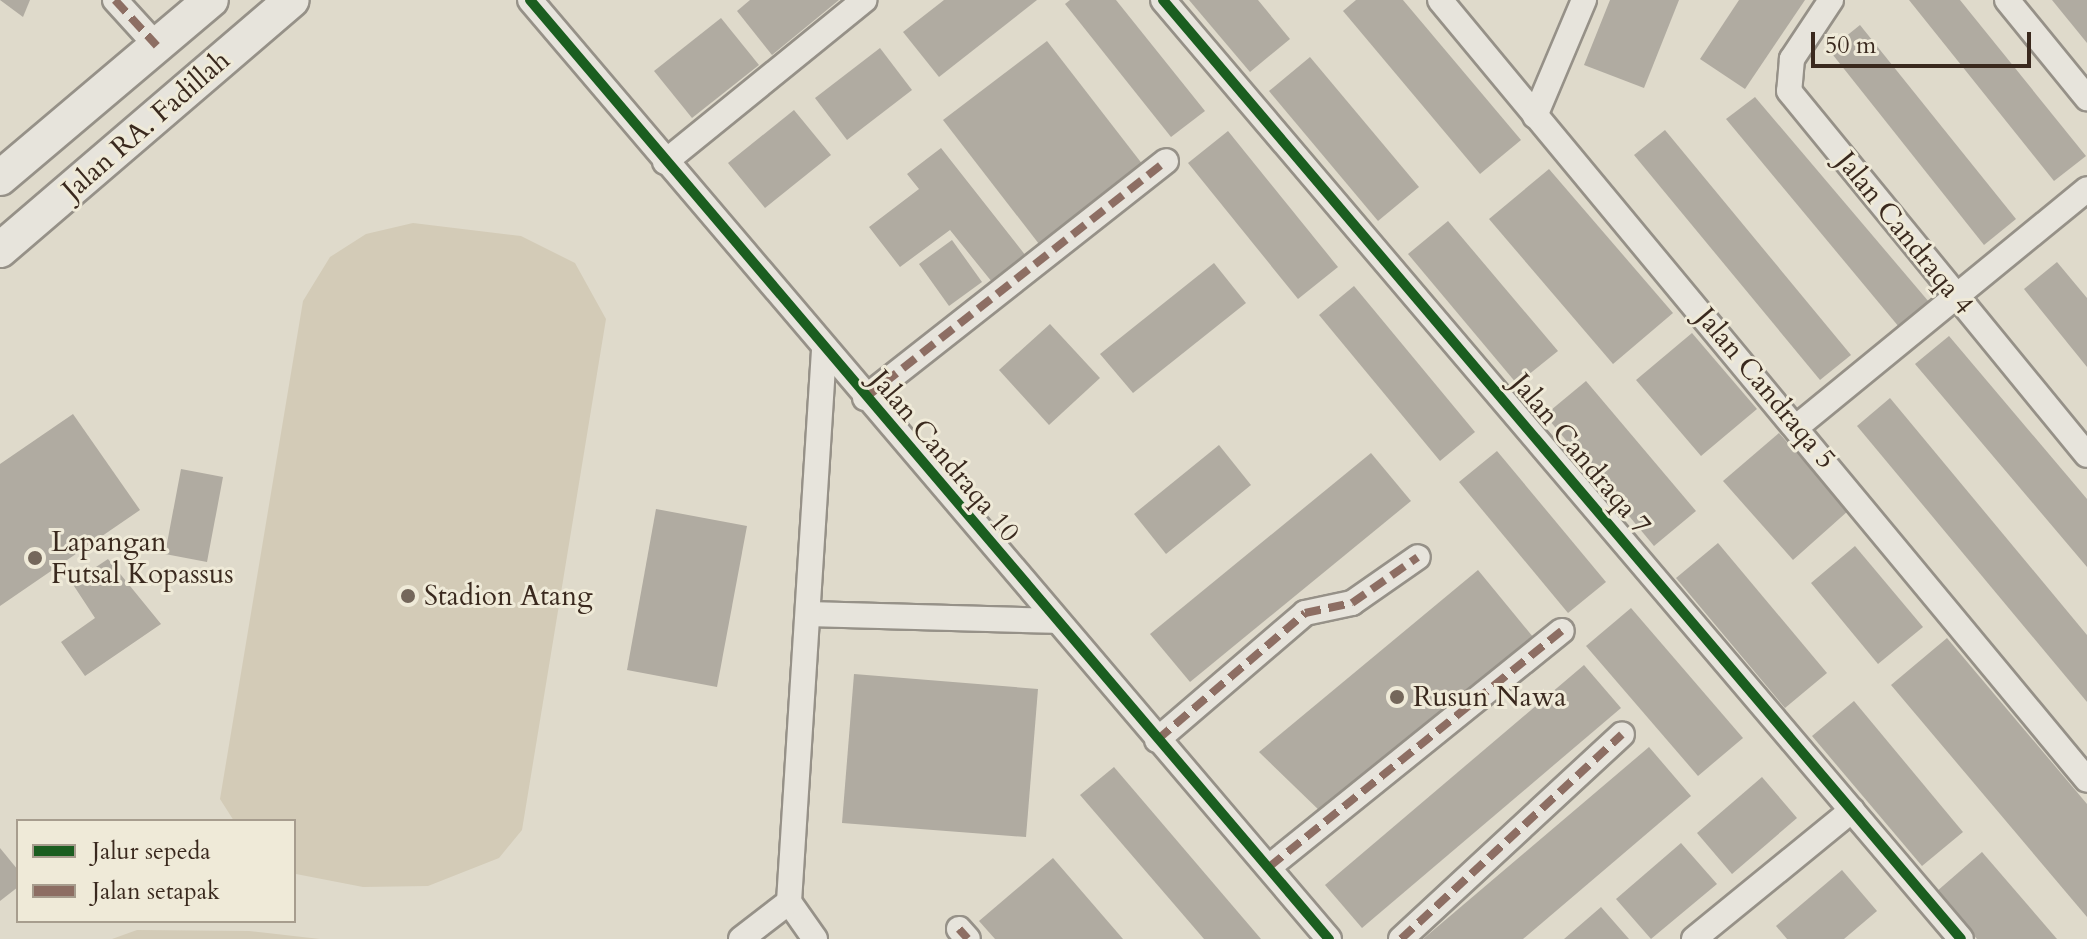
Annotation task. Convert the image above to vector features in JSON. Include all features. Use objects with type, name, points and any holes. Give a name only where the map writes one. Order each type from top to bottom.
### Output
[{"type":"main road","name":"Jalan RA. Fadillah","points":[[0,178],[211,0]]},
{"type":"main road","name":"Jalan RA. Fadillah","points":[[0,250],[292,0]]},
{"type":"street","points":[[115,0],[157,46]]},
{"type":"street","name":"Jalan Candraqa 10","points":[[530,0],[1053,621],[1329,939]]},
{"type":"street","points":[[665,162],[864,0]]},
{"type":"street","name":"Jalan Candraqa 7","points":[[1163,0],[1961,939]]},
{"type":"street","name":"Jalan Candraqa 5","points":[[1440,0],[1799,425],[2087,780]]},
{"type":"street","points":[[1535,116],[1584,0]]},
{"type":"street","name":"Jalan Candraqa 4","points":[[1831,0],[1792,59],[1789,91],[2087,455]]},
{"type":"street","points":[[2007,0],[2087,98]]},
{"type":"street","points":[[865,398],[1166,161]]},
{"type":"street","points":[[1799,425],[2087,189]]},
{"type":"street","points":[[815,939],[789,902],[824,350]]},
{"type":"street","points":[[1157,740],[1305,613],[1352,603],[1418,557]]},
{"type":"street","points":[[808,614],[1053,621]]},
{"type":"street","points":[[1269,867],[1562,631]]},
{"type":"street","points":[[1401,939],[1622,734]]},
{"type":"street","points":[[1694,939],[1852,810]]},
{"type":"street","points":[[741,939],[789,902]]},
{"type":"shaded area","name":"Stadion Atang","points":[[413,223],[521,236],[575,263],[606,319],[522,830],[499,858],[428,886],[363,887],[296,874],[296,819],[233,819],[220,799],[303,301],[330,257],[366,234]]},
{"type":"shaded area","points":[[137,930],[249,931],[320,939],[112,939]]},
{"type":"building","points":[[0,0],[30,0],[23,17]]},
{"type":"building","points":[[750,0],[839,0],[772,55],[737,11]]},
{"type":"building","points":[[944,0],[1037,0],[939,77],[903,32]]},
{"type":"building","points":[[1070,0],[1116,0],[1205,111],[1171,137],[1065,4]]},
{"type":"building","points":[[1189,0],[1258,0],[1290,39],[1250,72]]},
{"type":"building","points":[[1356,0],[1403,0],[1521,140],[1480,174],[1343,11]]},
{"type":"building","points":[[1610,0],[1679,0],[1644,88],[1584,65]]},
{"type":"building","points":[[1739,0],[1805,0],[1745,89],[1700,59]]},
{"type":"building","points":[[1909,0],[1960,0],[2086,156],[2054,181]]},
{"type":"building","points":[[2052,0],[2087,0],[2087,43]]},
{"type":"building","points":[[721,18],[759,65],[692,118],[654,71]]},
{"type":"building","points":[[1860,25],[2016,219],[1984,245],[1829,50]]},
{"type":"building","points":[[1047,41],[1143,165],[1039,244],[943,120]]},
{"type":"building","points":[[880,48],[912,90],[847,140],[815,98]]},
{"type":"building","points":[[1310,57],[1419,187],[1378,221],[1269,91]]},
{"type":"building","points":[[1755,97],[1929,302],[1899,327],[1726,119]]},
{"type":"building","points":[[794,110],[831,155],[765,208],[728,163]]},
{"type":"building","points":[[1665,130],[1851,355],[1820,380],[1634,155]]},
{"type":"building","points":[[1228,131],[1338,267],[1298,299],[1188,163]]},
{"type":"building","points":[[941,148],[1026,256],[992,282],[950,230],[900,267],[869,227],[919,189],[907,174]]},
{"type":"building","points":[[1549,169],[1673,313],[1613,364],[1489,219]]},
{"type":"building","points":[[1448,221],[1558,351],[1517,384],[1408,254]]},
{"type":"building","points":[[952,240],[982,282],[949,306],[919,264]]},
{"type":"building","points":[[2057,262],[2087,298],[2087,367],[2024,289]]},
{"type":"building","points":[[1214,263],[1246,303],[1133,393],[1100,354]]},
{"type":"building","points":[[1354,286],[1475,432],[1440,461],[1319,315]]},
{"type":"building","points":[[1050,324],[1100,378],[1049,425],[999,370]]},
{"type":"building","points":[[1692,333],[1757,409],[1701,456],[1636,380]]},
{"type":"building","points":[[1949,336],[2087,499],[2087,567],[1915,364]]},
{"type":"building","points":[[1586,381],[1696,511],[1654,546],[1545,415]]},
{"type":"building","points":[[1890,398],[2087,635],[2087,702],[1857,426]]},
{"type":"building","name":"Lapangan Futsal Kopassus","points":[[73,414],[140,510],[0,606],[0,464]]},
{"type":"building","points":[[1779,433],[1848,511],[1793,560],[1723,481]]},
{"type":"building","points":[[1219,445],[1251,485],[1166,554],[1134,514]]},
{"type":"building","points":[[1497,451],[1606,582],[1568,613],[1459,482]]},
{"type":"building","points":[[1371,453],[1411,501],[1190,682],[1150,634]]},
{"type":"building","points":[[181,469],[223,477],[207,562],[165,554]]},
{"type":"building","points":[[656,509],[747,526],[717,687],[627,670]]},
{"type":"building","points":[[1718,543],[1827,673],[1785,708],[1676,578]]},
{"type":"building","points":[[1855,546],[1923,627],[1878,664],[1811,583]]},
{"type":"building","points":[[108,559],[161,624],[85,676],[61,642],[95,618],[72,583]]},
{"type":"building","name":"Rusun Nawa","points":[[1478,570],[1538,643],[1323,814],[1259,752]]},
{"type":"building","points":[[1631,608],[1743,738],[1698,776],[1586,646]]},
{"type":"building","points":[[1947,638],[2087,804],[2087,917],[1891,685]]},
{"type":"building","points":[[1584,665],[1621,708],[1362,928],[1325,885]]},
{"type":"building","points":[[854,674],[1038,689],[1026,837],[842,823]]},
{"type":"building","points":[[1854,701],[1963,832],[1922,866],[1812,736]]},
{"type":"building","points":[[1649,747],[1691,796],[1523,939],[1423,939]]},
{"type":"building","points":[[1114,767],[1261,939],[1204,939],[1080,795]]},
{"type":"building","points":[[1762,777],[1797,818],[1732,874],[1697,833]]},
{"type":"building","points":[[1681,843],[1717,884],[1651,939],[1616,899]]},
{"type":"building","points":[[0,848],[16,868],[16,889],[0,901]]},
{"type":"building","points":[[1982,852],[2057,939],[1977,939],[1936,892]]},
{"type":"building","points":[[1053,858],[1123,939],[995,939],[979,921]]},
{"type":"building","points":[[1842,870],[1877,911],[1844,939],[1787,939],[1776,926]]},
{"type":"building","points":[[1601,907],[1629,939],[1564,939]]},
{"type":"marked path","points":[[115,0],[157,46]]},
{"type":"marked path","points":[[865,398],[1166,161]]},
{"type":"marked path","points":[[1157,740],[1305,613],[1352,603],[1418,557]]},
{"type":"marked path","points":[[1269,867],[1562,631]]},
{"type":"marked path","points":[[1401,939],[1622,734]]},
{"type":"marked path","points":[[959,929],[968,939]]},
{"type":"cycle path","points":[[530,0],[1329,939]]},
{"type":"cycle path","points":[[1163,0],[1961,939]]},
{"type":"place","name":"Lapangan Futsal Kopassus","points":[[35,558]]},
{"type":"place","name":"Stadion Atang","points":[[408,596]]},
{"type":"place","name":"Rusun Nawa","points":[[1397,697]]}]
